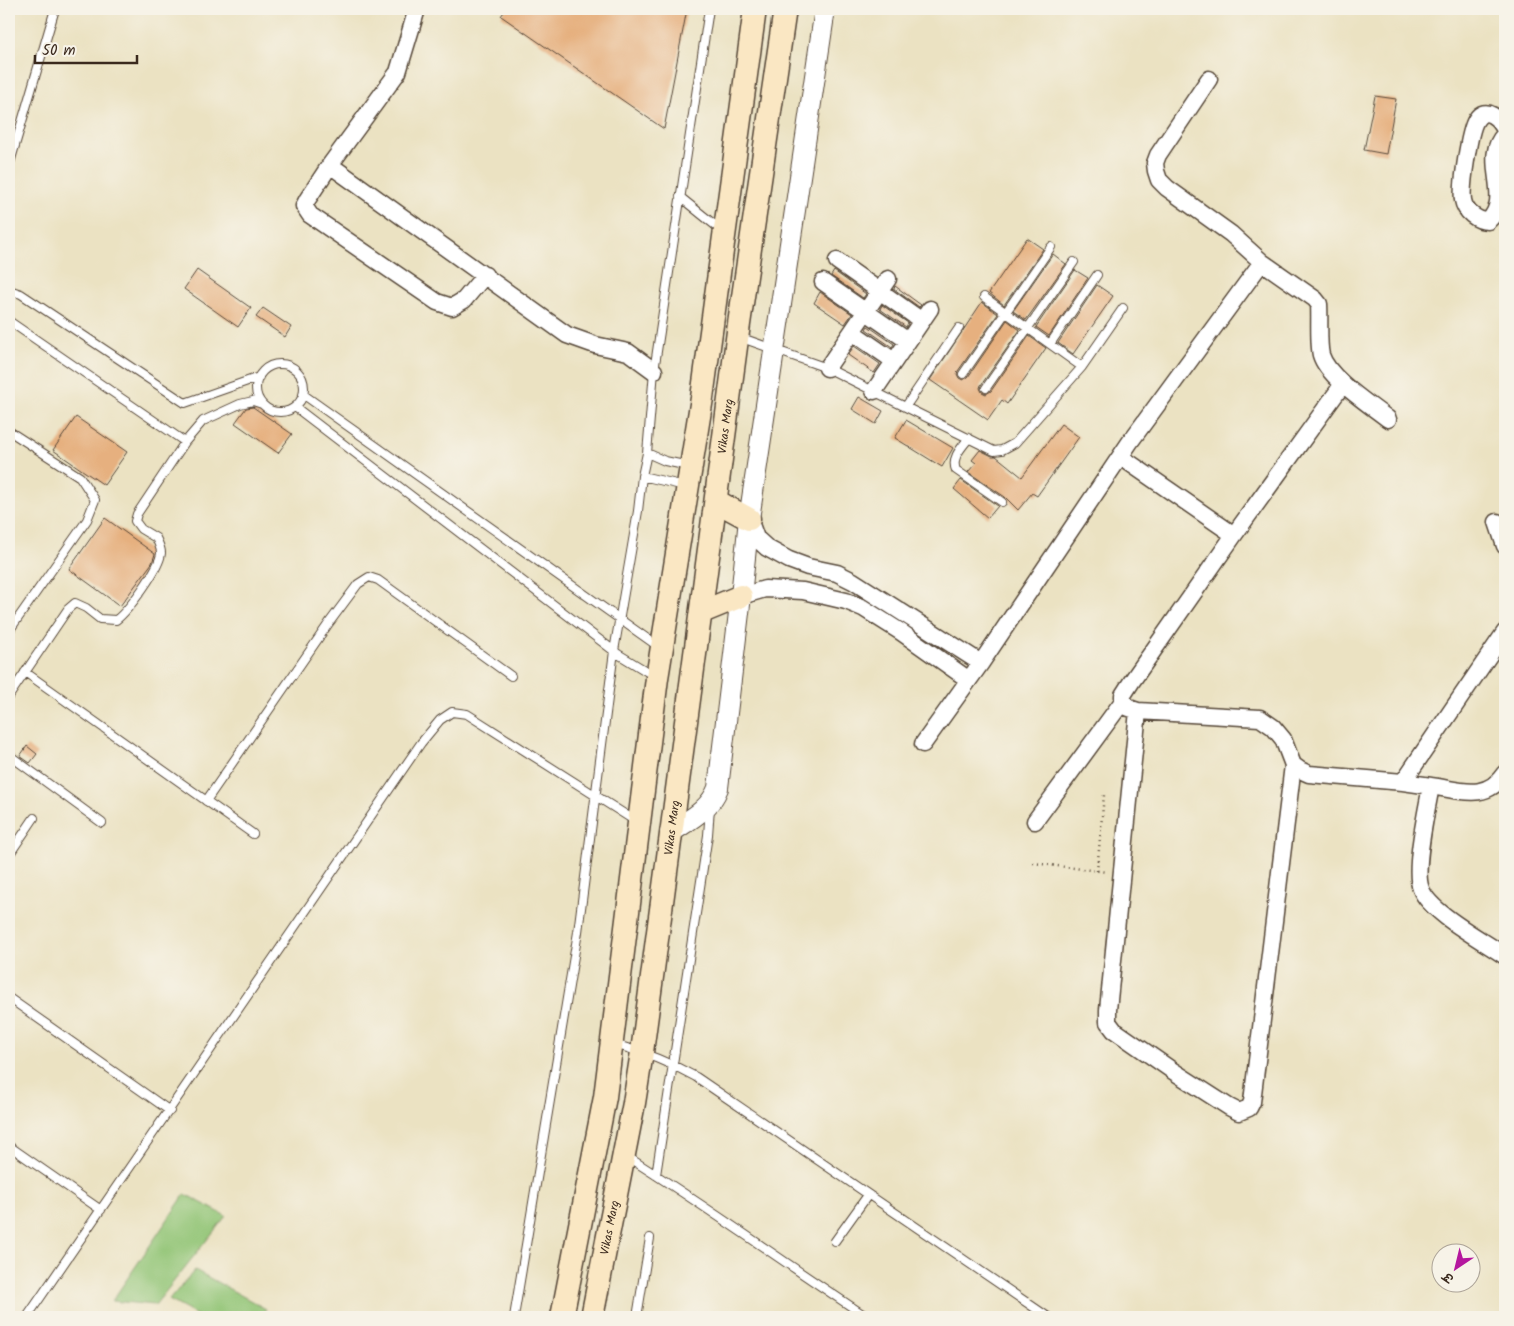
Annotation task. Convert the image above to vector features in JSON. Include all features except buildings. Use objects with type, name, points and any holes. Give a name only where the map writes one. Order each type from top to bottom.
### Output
[{"type":"main road","points":[[562,1317],[605,1098],[657,678],[689,476],[755,9]]},
{"type":"main road","name":"Vikas Marg","points":[[592,1317],[642,1052],[670,833],[702,612],[737,336],[785,9]]},
{"type":"main road","points":[[716,501],[749,520]]},
{"type":"main road","points":[[702,612],[741,596]]},
{"type":"street","points":[[417,9],[398,72],[330,165],[306,200],[304,206],[310,215],[333,232],[437,302],[452,307],[464,300],[485,275]]},
{"type":"street","points":[[670,833],[701,812],[714,799],[718,788],[749,520],[825,9]]},
{"type":"street","points":[[1209,79],[1158,155],[1155,162],[1159,180],[1167,188],[1231,234],[1262,262],[1308,292],[1319,304],[1321,355],[1343,384],[1388,419]]},
{"type":"street","points":[[1505,130],[1500,120],[1493,114],[1485,113],[1475,121],[1472,133],[1465,166],[1463,200],[1470,212],[1477,219],[1483,221],[1488,221],[1498,210],[1500,200],[1496,156],[1497,146],[1505,134]]},
{"type":"street","points":[[330,165],[567,335],[595,345],[628,352],[654,371]]},
{"type":"street","points":[[837,261],[884,285],[926,315],[874,391]]},
{"type":"street","points":[[923,744],[981,663],[1121,457],[1262,262]]},
{"type":"street","points":[[823,282],[908,341]]},
{"type":"street","points":[[827,368],[884,285]]},
{"type":"street","points":[[852,332],[894,361]]},
{"type":"street","points":[[1035,821],[1123,701],[1123,695],[1234,535],[1343,384]]},
{"type":"street","points":[[1121,457],[1234,535]]},
{"type":"street","points":[[749,520],[756,538],[767,548],[789,560],[808,567],[837,573],[853,581],[981,663]]},
{"type":"street","points":[[1497,522],[1505,546]]},
{"type":"street","points":[[818,595],[822,570]]},
{"type":"street","points":[[741,596],[765,589],[803,591],[846,601],[863,608],[901,632],[968,680]]},
{"type":"street","points":[[1404,782],[1505,632]]},
{"type":"street","points":[[1123,701],[1129,708],[1138,711],[1260,718],[1272,727],[1282,739],[1293,765],[1252,1102],[1249,1108],[1239,1112],[1114,1030],[1108,1022],[1138,711]]},
{"type":"street","points":[[1293,765],[1309,774],[1404,782],[1472,792],[1487,790],[1498,783],[1505,773]]},
{"type":"street","points":[[1431,786],[1418,868],[1421,890],[1428,901],[1439,912],[1505,956]]},
{"type":"lane","points":[[9,166],[55,9]]},
{"type":"lane","points":[[514,1317],[578,932],[614,651],[647,453],[654,371],[710,9]]},
{"type":"lane","points":[[680,197],[724,232]]},
{"type":"lane","points":[[962,374],[1051,247]]},
{"type":"lane","points":[[986,388],[1074,262]]},
{"type":"lane","points":[[1050,344],[1097,275]]},
{"type":"lane","points":[[9,290],[21,294],[185,404],[259,377],[269,367],[283,364],[296,370],[304,381],[304,395],[295,407],[284,412],[272,411],[262,404],[253,401],[240,404],[203,421],[185,442],[137,514],[135,521],[141,529],[156,538],[161,552],[157,567],[124,614],[116,620],[100,619],[86,608],[75,603],[68,609],[9,696]]},
{"type":"lane","points":[[984,297],[1082,366]]},
{"type":"lane","points":[[737,336],[827,368],[994,451],[1002,450],[1015,443],[1082,366],[1123,308]]},
{"type":"lane","points":[[9,321],[185,442]]},
{"type":"lane","points":[[906,406],[959,328]]},
{"type":"lane","points":[[259,377],[256,391],[262,404]]},
{"type":"lane","points":[[304,395],[662,649]]},
{"type":"lane","points":[[295,407],[614,651],[657,678]]},
{"type":"lane","points":[[9,431],[80,477],[95,500],[87,520],[9,631]]},
{"type":"lane","points":[[969,438],[956,455],[953,464],[956,470],[1002,502]]},
{"type":"lane","points":[[647,453],[665,461],[689,476]]},
{"type":"lane","points":[[642,476],[689,476]]},
{"type":"lane","points":[[206,801],[358,584],[368,577],[378,580],[511,676]]},
{"type":"lane","points":[[26,672],[252,834]]},
{"type":"lane","points":[[27,1317],[421,743],[440,720],[452,712],[467,714],[492,728],[596,797],[639,823]]},
{"type":"lane","points":[[9,755],[102,823]]},
{"type":"lane","points":[[656,1175],[708,836],[711,802]]},
{"type":"lane","points":[[9,855],[34,818]]},
{"type":"lane","points":[[9,998],[170,1111]]},
{"type":"lane","points":[[612,1043],[642,1052],[674,1065],[696,1077],[1048,1317]]},
{"type":"lane","points":[[9,1146],[101,1210]]},
{"type":"lane","points":[[624,1155],[694,1198],[806,1277],[867,1317]]},
{"type":"lane","points":[[835,1241],[868,1195]]},
{"type":"lane","points":[[637,1317],[650,1238]]},
{"type":"lane","points":[[9,1314],[14,1317]]},
{"type":"path","points":[[1098,871],[1104,795]]},
{"type":"path","points":[[1033,862],[1121,874]]},
{"type":"green space","points":[[185,1194],[226,1216],[155,1305],[112,1301]]},
{"type":"green space","points":[[195,1270],[266,1309],[261,1317],[200,1317],[169,1300]]}]
